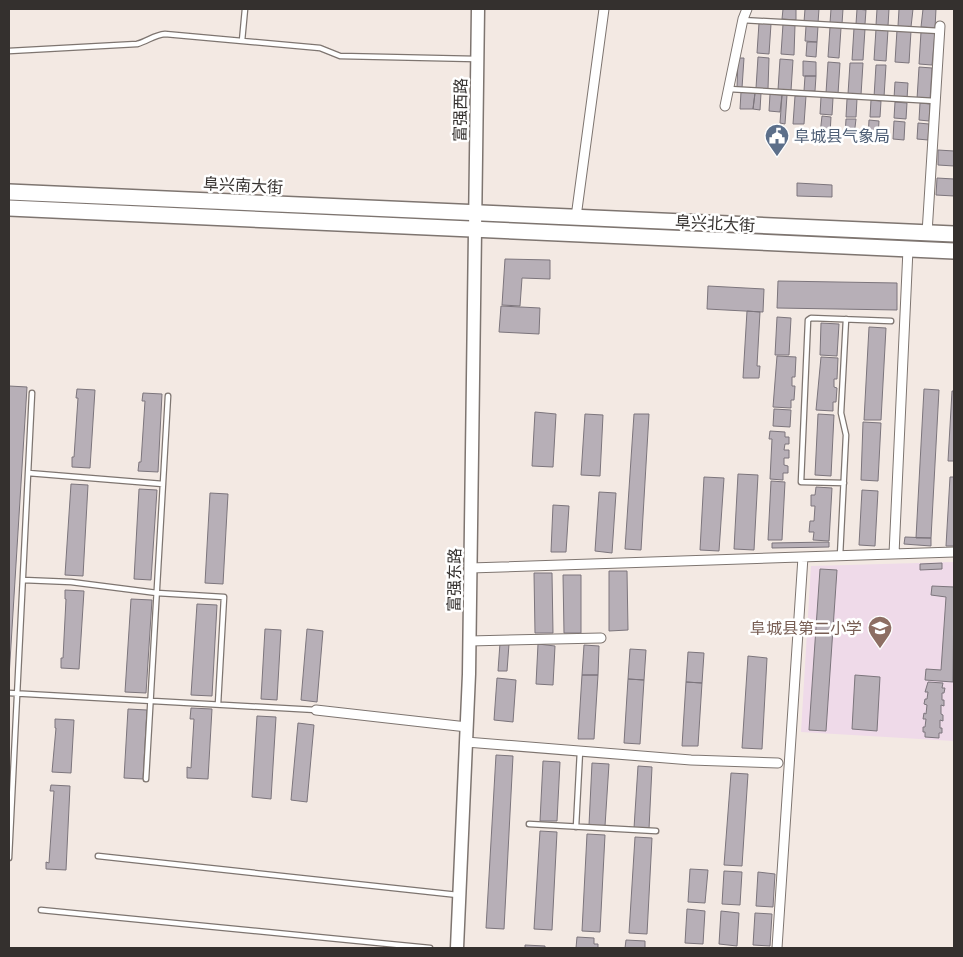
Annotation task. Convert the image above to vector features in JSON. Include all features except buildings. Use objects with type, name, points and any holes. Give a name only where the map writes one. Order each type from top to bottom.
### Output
[{"type":"main road","name":"阜兴南大街","points":[[9,192],[475,212]]},
{"type":"main road","name":"阜兴南大街","points":[[9,208],[475,230]]},
{"type":"main road","name":"阜兴北大街","points":[[475,212],[954,234]]},
{"type":"main road","name":"阜兴北大街","points":[[475,230],[954,251]]},
{"type":"street","name":"富强西路","points":[[475,212],[478,9]]},
{"type":"street","points":[[576,217],[603,9]]},
{"type":"street","points":[[725,106],[742,20],[747,9]]},
{"type":"street","points":[[927,233],[940,28]]},
{"type":"street","name":"富强东路","points":[[457,948],[467,727],[475,212]]},
{"type":"street","points":[[894,554],[908,249]]},
{"type":"street","points":[[470,568],[954,552]]},
{"type":"street","points":[[777,948],[803,557]]},
{"type":"street","points":[[469,641],[601,638]]},
{"type":"street","points":[[316,710],[467,727]]},
{"type":"street","points":[[466,742],[692,760],[778,763]]},
{"type":"lane","points":[[242,41],[245,9]]},
{"type":"lane","points":[[742,20],[940,28]]},
{"type":"lane","points":[[9,51],[138,44],[156,35],[165,34],[320,48],[340,56],[477,59]]},
{"type":"lane","points":[[729,89],[935,101]]},
{"type":"lane","points":[[844,484],[801,482],[808,320],[811,318],[891,321]]},
{"type":"lane","points":[[840,556],[846,435],[841,413],[846,319]]},
{"type":"lane","points":[[9,858],[32,393]]},
{"type":"lane","points":[[146,779],[168,396]]},
{"type":"lane","points":[[28,473],[163,484]]},
{"type":"lane","points":[[23,580],[71,582],[157,593],[224,597],[218,704]]},
{"type":"lane","points":[[9,693],[316,710]]},
{"type":"lane","points":[[576,827],[580,751]]},
{"type":"lane","points":[[529,824],[656,831]]},
{"type":"lane","points":[[98,856],[460,895]]},
{"type":"lane","points":[[41,910],[430,948]]},
{"type":"shaded area","name":"阜城县第二小学","points":[[954,562],[954,741],[801,732],[811,566]]},
{"type":"place","name":"阜城县气象局","points":[[777,157]]},
{"type":"place","name":"阜城县第二小学","points":[[880,649]]}]
